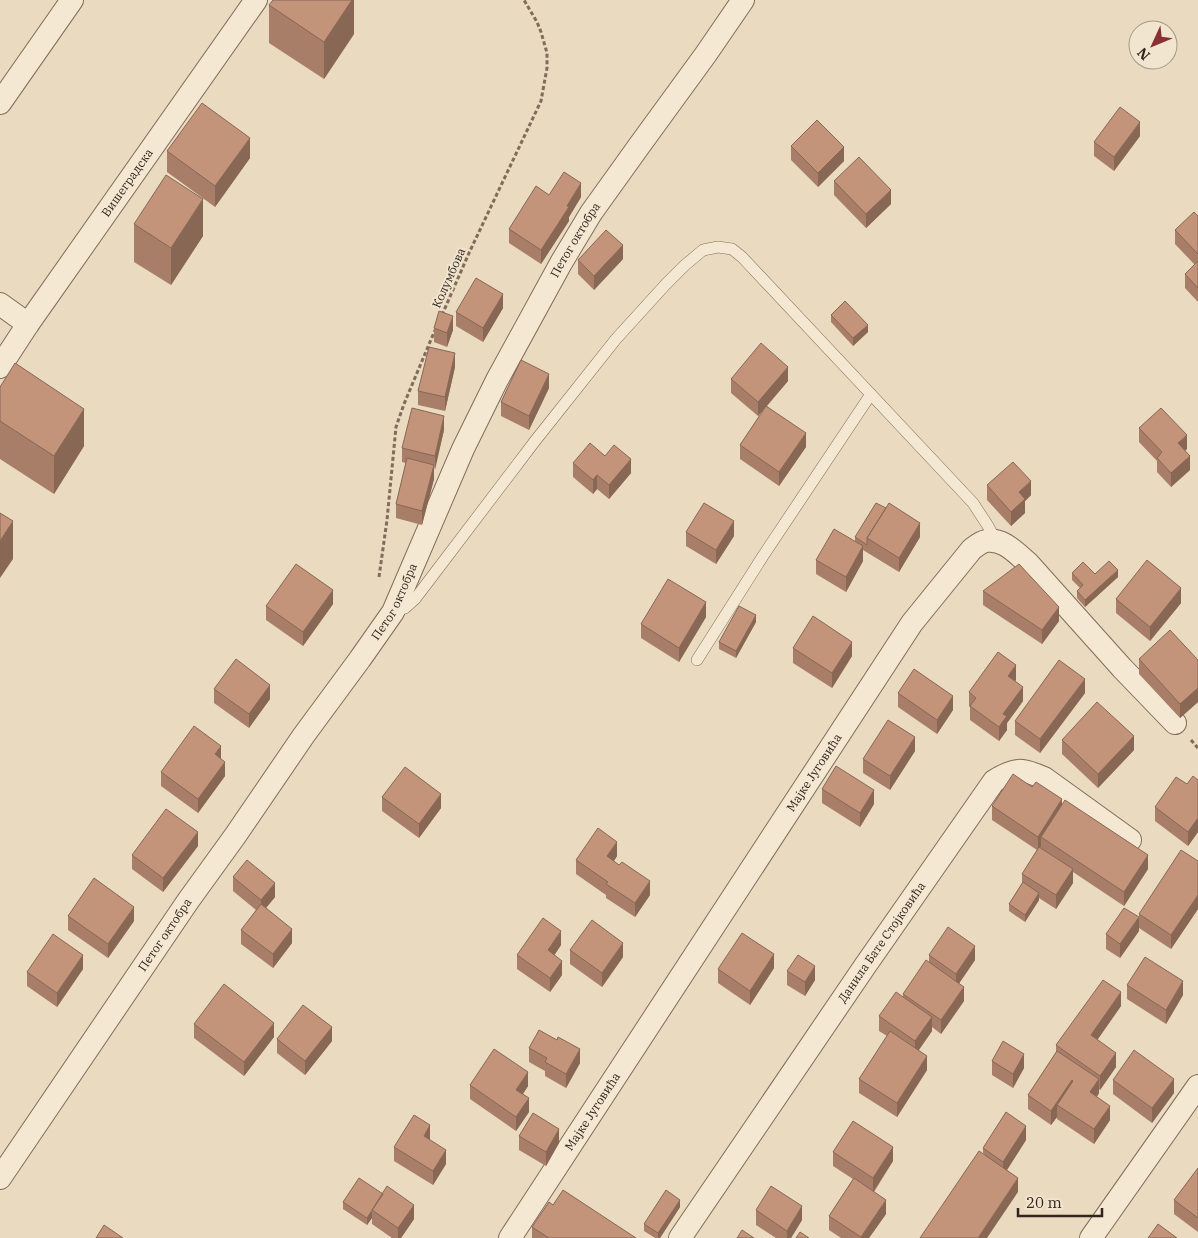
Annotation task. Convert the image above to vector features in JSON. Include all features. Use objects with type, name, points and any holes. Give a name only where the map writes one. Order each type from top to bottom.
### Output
[{"type":"street","points":[[0,103],[72,0]]},
{"type":"street","name":"Вишеградска","points":[[0,368],[28,324],[256,0]]},
{"type":"street","name":"Петог октобра","points":[[0,1178],[188,901],[235,836],[304,734],[360,659],[392,612],[463,449],[497,380],[561,263],[591,214],[743,0]]},
{"type":"street","points":[[0,304],[28,324]]},
{"type":"street","name":"Мајке Југовића","points":[[510,1238],[912,623],[972,549],[984,541],[996,541]]},
{"type":"street","points":[[996,541],[1004,544],[1028,563],[1122,668],[1175,723]]},
{"type":"street","name":"Данила Бате Стојковића","points":[[680,1238],[865,966],[994,781],[1007,773],[1018,770],[1031,772],[1044,778],[1130,840]]},
{"type":"street","points":[[1092,1238],[1198,1086]]},
{"type":"lane","points":[[392,612],[405,608],[415,600],[535,441],[616,339],[684,266],[703,250],[718,247],[732,249],[742,257],[973,503],[996,541]]},
{"type":"lane","points":[[697,660],[763,556],[871,394]]},
{"type":"path","name":"Колумбова","points":[[442,315],[469,253],[541,101],[547,53],[537,22],[524,0]]},
{"type":"path","name":"Колумбова","points":[[378,578],[387,520],[396,427],[438,324]]},
{"type":"building","points":[[273,0],[352,0],[324,42],[269,5]]},
{"type":"building","points":[[202,103],[250,138],[215,186],[167,151]]},
{"type":"building","points":[[1120,107],[1140,122],[1114,157],[1094,142]]},
{"type":"building","points":[[817,120],[844,147],[818,173],[791,146]]},
{"type":"building","points":[[859,157],[891,190],[866,214],[834,181]]},
{"type":"building","points":[[564,172],[581,183],[567,206],[569,207],[541,250],[509,229],[536,186],[549,195]]},
{"type":"building","points":[[166,175],[203,199],[171,248],[134,224]]},
{"type":"building","points":[[1194,212],[1198,216],[1198,254],[1175,230]]},
{"type":"building","points":[[606,230],[623,245],[594,276],[578,260]]},
{"type":"building","points":[[1198,261],[1198,288],[1185,274]]},
{"type":"building","points":[[476,278],[503,294],[483,328],[456,312]]},
{"type":"building","points":[[845,301],[868,325],[853,338],[831,315]]},
{"type":"building","points":[[439,311],[453,316],[447,333],[434,328]]},
{"type":"building","points":[[761,343],[788,367],[758,402],[731,379]]},
{"type":"building","points":[[429,347],[455,353],[445,397],[418,391]]},
{"type":"building","points":[[521,360],[549,374],[529,416],[501,402]]},
{"type":"building","points":[[15,363],[84,409],[54,456],[0,421],[0,387]]},
{"type":"building","points":[[766,406],[806,433],[779,472],[740,445]]},
{"type":"building","points":[[412,408],[444,416],[435,456],[402,448]]},
{"type":"building","points":[[1161,408],[1187,435],[1178,443],[1190,456],[1171,473],[1157,458],[1162,452],[1139,428]]},
{"type":"building","points":[[590,443],[605,456],[614,445],[631,459],[609,485],[597,475],[593,480],[573,463]]},
{"type":"building","points":[[407,458],[434,465],[422,511],[396,504]]},
{"type":"building","points":[[1013,462],[1031,481],[1019,492],[1025,499],[1011,512],[987,485]]},
{"type":"building","points":[[704,503],[734,521],[716,550],[686,532]]},
{"type":"building","points":[[876,503],[886,508],[867,538],[867,545],[855,537]]},
{"type":"building","points":[[889,503],[920,523],[899,558],[867,538]]},
{"type":"building","points":[[0,513],[13,521],[0,541]]},
{"type":"building","points":[[834,529],[863,546],[846,577],[816,560]]},
{"type":"building","points":[[1147,560],[1181,588],[1150,627],[1116,599]]},
{"type":"building","points":[[1109,561],[1118,570],[1085,600],[1077,591],[1083,585],[1072,573],[1083,562],[1095,574]]},
{"type":"building","points":[[296,564],[333,590],[303,632],[266,606]]},
{"type":"building","points":[[1019,564],[1059,607],[1042,630],[983,591]]},
{"type":"building","points":[[668,579],[706,602],[679,648],[641,624]]},
{"type":"building","points":[[739,606],[756,615],[736,651],[719,642]]},
{"type":"building","points":[[813,616],[852,642],[832,673],[793,648]]},
{"type":"building","points":[[1170,630],[1198,660],[1198,688],[1180,704],[1139,659]]},
{"type":"building","points":[[998,652],[1016,665],[1008,676],[1023,687],[1003,714],[1007,716],[999,727],[970,706],[976,698],[969,692]]},
{"type":"building","points":[[236,659],[270,685],[249,714],[214,689]]},
{"type":"building","points":[[1059,660],[1085,679],[1040,739],[1015,721]]},
{"type":"building","points":[[914,669],[953,696],[937,720],[898,693]]},
{"type":"building","points":[[1097,702],[1134,736],[1098,774],[1062,740]]},
{"type":"building","points":[[888,720],[915,737],[890,776],[863,759]]},
{"type":"building","points":[[194,726],[221,746],[215,754],[225,762],[198,799],[161,772]]},
{"type":"building","points":[[836,766],[874,790],[860,813],[822,789]]},
{"type":"building","points":[[405,767],[441,794],[419,824],[382,797]]},
{"type":"building","points":[[1013,774],[1032,787],[1036,782],[1062,799],[1038,837],[992,806]]},
{"type":"building","points":[[1193,776],[1198,780],[1198,818],[1188,832],[1155,807],[1176,777],[1187,784]]},
{"type":"building","points":[[1065,800],[1148,855],[1124,892],[1041,837]]},
{"type":"building","points":[[166,809],[198,832],[163,878],[132,855]]},
{"type":"building","points":[[598,828],[617,842],[607,856],[619,865],[622,862],[650,881],[635,903],[606,884],[608,882],[576,860]]},
{"type":"building","points":[[1039,847],[1073,869],[1056,895],[1022,874]]},
{"type":"building","points":[[1181,850],[1198,861],[1198,895],[1171,935],[1139,914]]},
{"type":"building","points":[[247,860],[275,883],[261,900],[233,877]]},
{"type":"building","points":[[94,878],[134,907],[108,944],[68,916]]},
{"type":"building","points":[[1023,882],[1039,893],[1025,915],[1009,904]]},
{"type":"building","points":[[261,904],[292,929],[273,954],[241,930]]},
{"type":"building","points":[[1124,908],[1139,917],[1120,944],[1106,934]]},
{"type":"building","points":[[543,918],[561,931],[548,950],[562,961],[550,978],[517,955]]},
{"type":"building","points":[[592,920],[623,943],[602,973],[570,950]]},
{"type":"building","points":[[948,927],[975,946],[956,974],[929,955]]},
{"type":"building","points":[[742,933],[774,954],[750,991],[718,969]]},
{"type":"building","points":[[53,934],[83,955],[57,993],[27,972]]},
{"type":"building","points":[[798,955],[815,966],[805,982],[787,971]]},
{"type":"building","points":[[1145,957],[1183,981],[1166,1010],[1127,985]]},
{"type":"building","points":[[926,960],[964,987],[941,1020],[903,994]]},
{"type":"building","points":[[1103,980],[1121,992],[1091,1035],[1116,1053],[1100,1076],[1056,1045]]},
{"type":"building","points":[[224,984],[274,1023],[244,1062],[194,1024]]},
{"type":"building","points":[[896,992],[932,1017],[915,1041],[879,1016]]},
{"type":"building","points":[[303,1005],[332,1027],[305,1061],[277,1039]]},
{"type":"building","points":[[539,1030],[557,1040],[558,1037],[580,1049],[566,1074],[545,1062],[547,1058],[529,1048]]},
{"type":"building","points":[[890,1031],[927,1056],[897,1103],[859,1079]]},
{"type":"building","points":[[1003,1041],[1024,1054],[1013,1074],[992,1061]]},
{"type":"building","points":[[494,1049],[528,1072],[516,1090],[529,1098],[516,1117],[470,1085]]},
{"type":"building","points":[[1134,1050],[1174,1079],[1152,1108],[1113,1080]]},
{"type":"building","points":[[1057,1051],[1099,1079],[1090,1092],[1110,1106],[1094,1129],[1057,1105],[1072,1080],[1051,1111],[1028,1095]]},
{"type":"building","points":[[1006,1112],[1026,1126],[1003,1162],[983,1148]]},
{"type":"building","points":[[533,1113],[559,1129],[546,1152],[519,1136]]},
{"type":"building","points":[[414,1115],[430,1125],[424,1136],[446,1150],[433,1171],[394,1147]]},
{"type":"building","points":[[853,1121],[893,1147],[873,1178],[833,1152]]},
{"type":"building","points":[[979,1151],[1018,1178],[978,1238],[920,1238]]},
{"type":"building","points":[[1198,1168],[1198,1218],[1174,1200]]},
{"type":"building","points":[[359,1178],[383,1194],[367,1218],[343,1202]]},
{"type":"building","points":[[854,1178],[886,1200],[861,1237],[829,1216]]},
{"type":"building","points":[[387,1186],[414,1205],[398,1228],[372,1210]]},
{"type":"building","points":[[771,1186],[802,1206],[787,1231],[756,1210]]},
{"type":"building","points":[[563,1190],[636,1238],[549,1238],[532,1227],[549,1202],[553,1205]]},
{"type":"building","points":[[666,1190],[680,1200],[658,1233],[644,1224]]},
{"type":"building","points":[[1158,1224],[1177,1238],[1148,1238]]},
{"type":"building","points":[[104,1225],[123,1238],[96,1238]]},
{"type":"building","points":[[742,1230],[754,1238],[737,1238]]},
{"type":"building","points":[[800,1232],[809,1238],[796,1238]]}]
